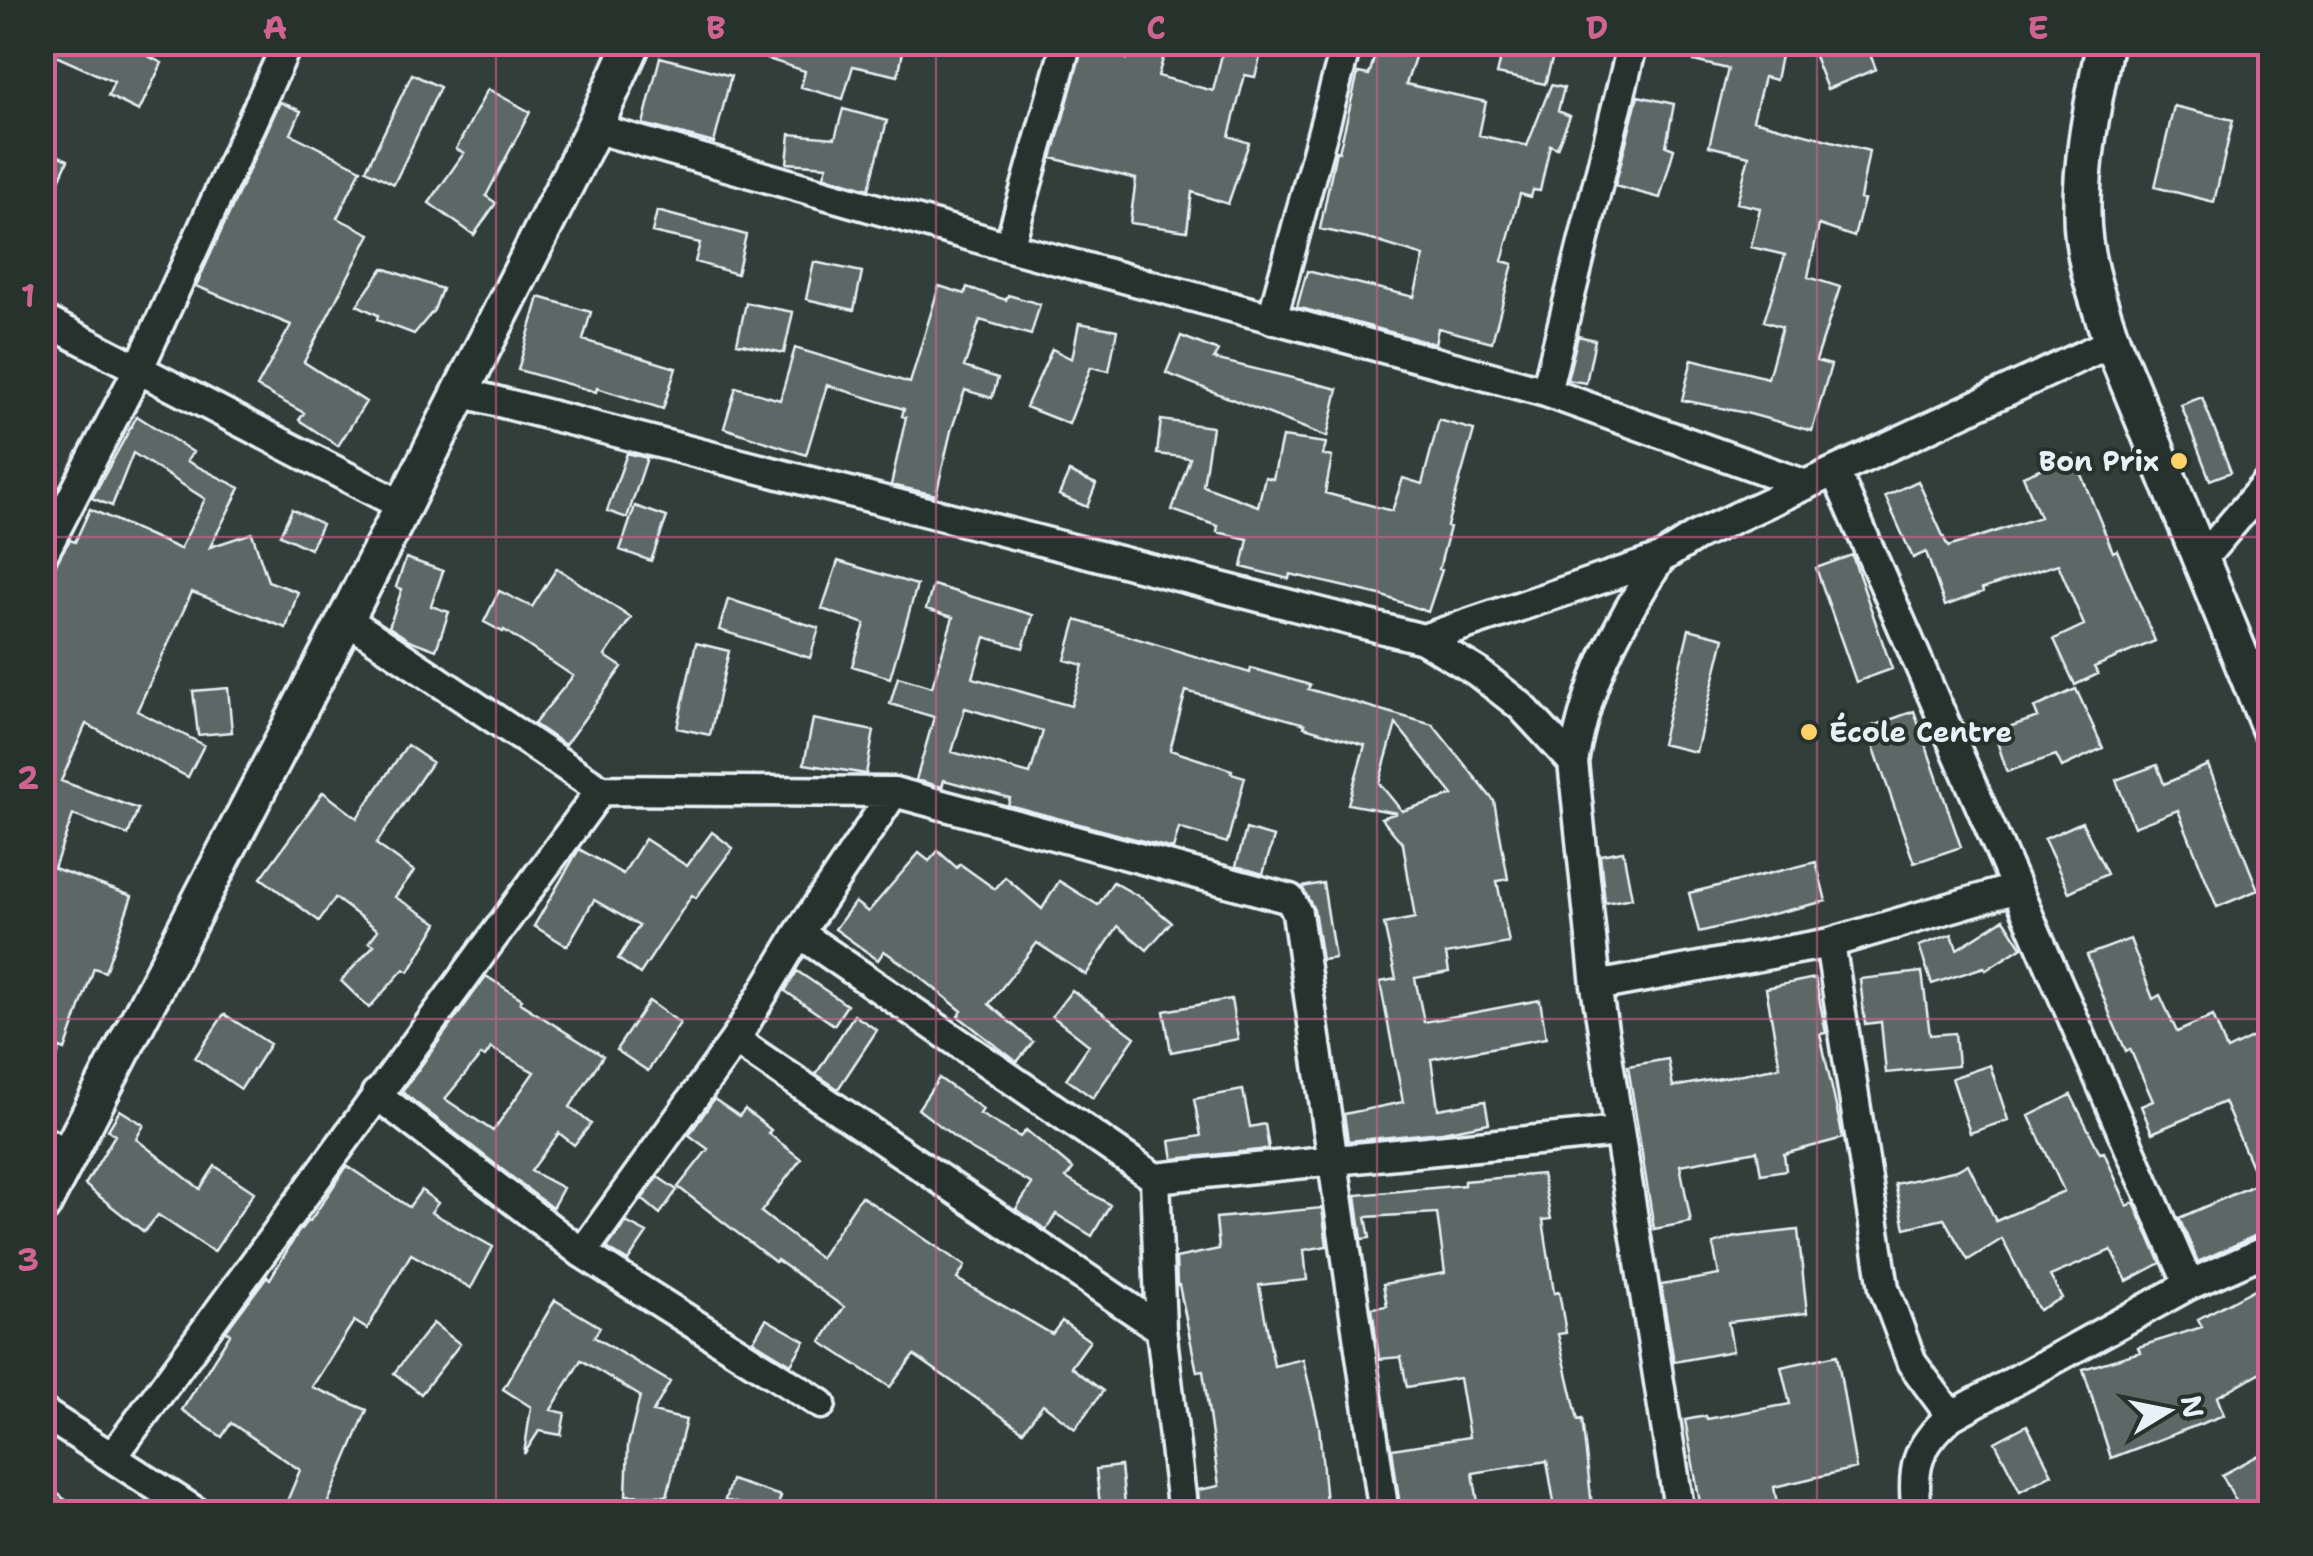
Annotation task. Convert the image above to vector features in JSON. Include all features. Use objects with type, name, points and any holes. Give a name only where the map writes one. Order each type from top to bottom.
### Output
[{"type":"street","points":[[42,556],[139,368],[288,42]]},
{"type":"street","points":[[42,1206],[55,1147],[346,619],[594,128],[633,42]]},
{"type":"street","points":[[1010,247],[1067,42]]},
{"type":"street","points":[[1272,319],[1347,42]]},
{"type":"street","points":[[1546,392],[1633,42]]},
{"type":"street","points":[[2104,42],[2086,149],[2081,216],[2091,282],[2270,729]]},
{"type":"street","points":[[594,128],[1010,247],[1546,392],[1806,485]]},
{"type":"street","points":[[42,319],[403,506]]},
{"type":"street","points":[[1423,639],[1660,559],[1696,536],[2112,342]]},
{"type":"street","points":[[460,392],[1423,639],[1476,670],[1521,706],[1574,762]]},
{"type":"street","points":[[1834,472],[2189,1285]]},
{"type":"street","points":[[2203,558],[2270,479]]},
{"type":"street","points":[[1660,559],[1601,660],[1583,712],[1574,762],[1596,986],[1680,1514]]},
{"type":"street","points":[[346,619],[601,790],[894,792],[1290,899],[1297,912],[1384,1514]]},
{"type":"street","points":[[113,1456],[601,790]]},
{"type":"street","points":[[582,1253],[735,1040],[799,933],[894,792]]},
{"type":"street","points":[[1596,986],[1830,943],[2014,889]]},
{"type":"street","points":[[799,933],[1154,1178],[1618,1132]]},
{"type":"street","points":[[1830,943],[1884,1288],[1912,1363],[1951,1416]]},
{"type":"street","points":[[735,1040],[1160,1329]]},
{"type":"street","points":[[376,1094],[582,1253],[821,1404]]},
{"type":"street","points":[[1154,1178],[1160,1329],[1183,1514]]},
{"type":"street","points":[[1917,1514],[1913,1487],[1918,1457],[1929,1436],[1951,1416],[2189,1285],[2270,1249]]},
{"type":"street","points":[[42,1412],[199,1514]]},
{"type":"building","points":[[42,42],[119,42],[162,63],[139,111],[108,96],[114,82],[42,50]]},
{"type":"building","points":[[731,42],[905,42],[898,76],[853,66],[843,99],[801,87],[805,71],[731,47]]},
{"type":"building","points":[[1084,42],[1127,59],[1131,42],[1168,42],[1158,76],[1213,91],[1225,42],[1264,42],[1255,77],[1245,75],[1229,136],[1249,143],[1228,204],[1192,192],[1187,231],[1130,223],[1136,179],[1052,158]]},
{"type":"building","points":[[1379,42],[1420,42],[1406,84],[1486,102],[1479,135],[1527,146],[1551,85],[1564,88],[1558,111],[1570,116],[1557,148],[1550,145],[1540,191],[1533,190],[1531,197],[1520,194],[1502,261],[1513,264],[1492,342],[1438,328],[1435,344],[1297,307],[1307,271],[1414,297],[1424,256],[1320,229],[1358,73],[1369,75]]},
{"type":"building","points":[[1505,42],[1557,42],[1545,84],[1497,74]]},
{"type":"building","points":[[1698,42],[1741,42],[1782,51],[1776,80],[1764,77],[1753,120],[1869,151],[1860,199],[1864,200],[1854,237],[1819,225],[1808,277],[1840,287],[1816,361],[1831,365],[1812,431],[1682,400],[1692,359],[1768,378],[1782,327],[1764,321],[1785,255],[1751,247],[1760,208],[1737,203],[1749,156],[1709,146],[1728,69],[1694,61]]},
{"type":"building","points":[[1833,42],[1865,42],[1876,69],[1827,89],[1812,51]]},
{"type":"building","points":[[660,57],[731,76],[714,143],[643,124]]},
{"type":"building","points":[[412,74],[440,87],[394,184],[366,170]]},
{"type":"building","points":[[488,89],[530,112],[486,196],[496,203],[474,235],[429,203],[464,153],[456,149]]},
{"type":"building","points":[[1638,96],[1674,104],[1666,146],[1674,149],[1660,198],[1615,186]]},
{"type":"building","points":[[280,102],[301,111],[291,134],[361,169],[337,218],[370,234],[304,362],[366,402],[338,446],[299,420],[304,413],[257,387],[291,325],[196,286]]},
{"type":"building","points":[[2174,106],[2233,120],[2214,202],[2155,187]]},
{"type":"building","points":[[843,109],[887,121],[869,189],[824,176],[827,166],[787,163],[790,134],[835,138]]},
{"type":"building","points":[[42,148],[68,160],[42,218]]},
{"type":"building","points":[[657,211],[746,235],[737,274],[695,262],[700,243],[652,232]]},
{"type":"building","points":[[814,262],[862,272],[854,310],[806,299]]},
{"type":"building","points":[[383,268],[442,289],[434,310],[414,334],[377,320],[378,315],[357,305]]},
{"type":"building","points":[[939,286],[965,294],[967,287],[1006,300],[1008,295],[1040,304],[1031,335],[980,320],[964,367],[998,378],[992,398],[965,390],[936,495],[891,485],[906,417],[902,416],[904,409],[827,385],[806,455],[724,428],[736,387],[780,400],[795,348],[910,383]]},
{"type":"building","points":[[539,297],[591,312],[583,340],[676,368],[663,409],[597,388],[596,392],[518,370]]},
{"type":"building","points":[[746,303],[793,312],[784,353],[737,343]]},
{"type":"building","points":[[1079,323],[1117,330],[1109,371],[1091,367],[1069,424],[1026,407],[1052,349],[1072,359]]},
{"type":"building","points":[[1181,336],[1218,351],[1214,359],[1338,389],[1327,437],[1166,373]]},
{"type":"building","points":[[1578,336],[1595,340],[1586,383],[1567,380]]},
{"type":"building","points":[[2202,397],[2231,472],[2210,480],[2181,405]]},
{"type":"building","points":[[137,416],[193,452],[187,461],[240,488],[210,547],[252,533],[268,581],[298,592],[286,628],[192,592],[137,711],[204,745],[188,777],[86,724],[61,781],[138,809],[128,835],[73,815],[54,868],[132,896],[105,972],[94,968],[65,1050],[60,1048],[46,1088],[42,1088],[42,583],[70,540],[75,542],[90,509],[180,549],[205,499],[133,453],[112,506],[92,498]]},
{"type":"building","points":[[1161,420],[1212,427],[1203,486],[1258,506],[1265,477],[1273,479],[1282,437],[1326,443],[1323,455],[1332,457],[1325,493],[1392,511],[1403,478],[1422,484],[1439,420],[1474,430],[1447,526],[1450,527],[1439,569],[1442,570],[1428,612],[1380,595],[1242,567],[1248,539],[1217,532],[1218,526],[1172,510],[1190,458],[1157,454]]},
{"type":"building","points":[[627,453],[647,458],[627,518],[607,511]]},
{"type":"building","points":[[2073,455],[2155,641],[2094,667],[2098,674],[2075,685],[2054,639],[2084,625],[2058,564],[1982,589],[1983,592],[1945,606],[1926,552],[1913,558],[1885,496],[1918,481],[1948,547],[2040,517],[2023,476]]},
{"type":"building","points":[[1069,472],[1096,484],[1087,507],[1059,495]]},
{"type":"building","points":[[635,506],[667,517],[651,561],[620,550]]},
{"type":"building","points":[[292,509],[322,524],[310,549],[280,535]]},
{"type":"building","points":[[1852,555],[1892,669],[1856,682],[1816,568]]},
{"type":"building","points":[[406,558],[443,571],[431,606],[449,612],[436,650],[389,627],[402,589],[396,587]]},
{"type":"building","points":[[838,561],[917,585],[890,678],[852,666],[865,624],[822,609]]},
{"type":"building","points":[[557,568],[631,618],[605,656],[622,667],[565,745],[534,724],[573,676],[504,630],[484,622],[499,591],[532,607]]},
{"type":"building","points":[[933,585],[1033,615],[1023,648],[985,637],[973,678],[1071,706],[1083,665],[1065,660],[1076,620],[1250,673],[1251,668],[1310,685],[1308,689],[1433,725],[1494,801],[1508,879],[1497,881],[1509,943],[1446,954],[1449,972],[1415,978],[1424,1022],[1540,1000],[1546,1038],[1431,1059],[1438,1109],[1485,1101],[1489,1123],[1348,1141],[1344,1114],[1403,1102],[1380,982],[1396,979],[1384,924],[1415,918],[1403,844],[1381,818],[1397,813],[1348,804],[1365,745],[1186,691],[1170,750],[1245,777],[1227,843],[1179,828],[1173,849],[1008,805],[1010,798],[944,780],[942,787],[916,780],[934,717],[890,704],[898,677],[932,687],[953,617],[926,609]],"holes":[[[965,708],[1043,731],[1030,774],[952,752]],[[1396,724],[1453,795],[1402,811],[1379,783]]]},
{"type":"building","points":[[728,599],[819,628],[810,658],[719,630]]},
{"type":"building","points":[[1689,629],[1724,638],[1696,752],[1661,744]]},
{"type":"building","points":[[696,643],[729,651],[710,735],[677,728]]},
{"type":"building","points":[[228,688],[232,732],[198,735],[193,691]]},
{"type":"building","points":[[2076,689],[2103,748],[2062,767],[2056,755],[2007,772],[1994,732],[2038,717],[2034,708]]},
{"type":"building","points":[[1914,711],[1961,847],[1914,863],[1867,728]]},
{"type":"building","points":[[813,719],[874,731],[866,774],[804,764]]},
{"type":"building","points":[[407,745],[432,762],[376,844],[414,871],[395,897],[438,923],[409,972],[404,969],[369,1008],[341,981],[374,945],[369,942],[378,930],[335,898],[319,921],[261,878],[323,792],[357,818]]},
{"type":"building","points":[[2157,765],[2164,784],[2208,765],[2258,890],[2217,907],[2178,810],[2134,827],[2116,780]]},
{"type":"building","points":[[2082,822],[2107,874],[2069,892],[2044,839]]},
{"type":"building","points":[[1246,829],[1274,837],[1263,874],[1236,866]]},
{"type":"building","points":[[712,832],[733,848],[696,898],[692,895],[640,974],[618,959],[639,926],[594,900],[567,946],[534,926],[579,849],[623,874],[645,839],[687,866]]},
{"type":"building","points":[[938,851],[957,868],[960,864],[995,889],[1005,877],[1042,909],[1059,881],[1098,905],[1113,882],[1145,900],[1171,922],[1147,950],[1118,926],[1086,975],[1037,943],[989,1004],[1033,1042],[1017,1062],[958,1016],[962,1011],[913,971],[884,951],[878,960],[835,929],[855,902],[868,912],[919,853],[929,861]]},
{"type":"building","points":[[1623,851],[1632,898],[1605,903],[1600,855]]},
{"type":"building","points":[[1816,862],[1826,901],[1699,932],[1689,893]]},
{"type":"building","points":[[1323,883],[1335,958],[1322,960],[1314,910],[1302,887]]},
{"type":"building","points":[[2004,919],[2022,947],[1986,970],[1984,967],[1932,984],[1919,946],[1952,934],[1957,949]]},
{"type":"building","points":[[2130,939],[2153,999],[2160,995],[2177,1032],[2213,1016],[2227,1050],[2270,1029],[2270,1229],[2198,1262],[2179,1218],[2259,1183],[2224,1102],[2152,1133],[2141,1106],[2153,1101],[2130,1049],[2126,1051],[2087,955]]},
{"type":"building","points":[[797,971],[847,1005],[834,1025],[785,991]]},
{"type":"building","points":[[1922,972],[1930,1035],[1955,1033],[1958,1066],[1886,1073],[1881,1022],[1865,1024],[1860,979]]},
{"type":"building","points":[[486,976],[522,999],[520,1003],[603,1056],[570,1107],[591,1124],[574,1145],[559,1133],[531,1171],[563,1188],[552,1208],[402,1092]],"holes":[[[491,1048],[534,1072],[493,1131],[445,1099]]]},
{"type":"building","points":[[1815,978],[1826,1033],[1820,1034],[1843,1138],[1784,1154],[1786,1170],[1761,1174],[1757,1151],[1680,1165],[1691,1222],[1654,1229],[1628,1066],[1668,1059],[1673,1087],[1780,1067],[1766,988]]},
{"type":"building","points":[[1072,990],[1135,1037],[1093,1098],[1066,1079],[1089,1045],[1052,1016]]},
{"type":"building","points":[[1231,999],[1238,1039],[1171,1052],[1164,1011]]},
{"type":"building","points":[[649,1001],[680,1023],[648,1071],[616,1050]]},
{"type":"building","points":[[224,1014],[270,1044],[241,1089],[195,1058]]},
{"type":"building","points":[[854,1015],[877,1030],[838,1089],[816,1074]]},
{"type":"building","points":[[1990,1065],[2008,1120],[1970,1133],[1952,1078]]},
{"type":"building","points":[[939,1078],[983,1109],[980,1114],[1020,1137],[1026,1130],[1073,1169],[1066,1178],[1110,1205],[1092,1236],[1056,1214],[1046,1230],[1016,1209],[1032,1184],[969,1148],[918,1109]]},
{"type":"building","points":[[1243,1090],[1250,1127],[1265,1124],[1269,1149],[1173,1159],[1170,1141],[1201,1136],[1194,1099]]},
{"type":"building","points":[[2071,1095],[2100,1153],[2104,1152],[2127,1206],[2134,1203],[2161,1263],[2127,1281],[2111,1250],[2050,1276],[2062,1298],[2039,1310],[2002,1239],[1968,1260],[1944,1219],[1905,1228],[1895,1184],[1968,1164],[1996,1221],[2064,1191],[2029,1116]]},
{"type":"building","points":[[714,1099],[739,1116],[745,1109],[801,1159],[761,1212],[820,1258],[861,1196],[965,1266],[957,1279],[1052,1334],[1062,1321],[1090,1341],[1071,1367],[1103,1391],[1075,1429],[1043,1404],[1023,1431],[914,1355],[890,1387],[821,1342],[844,1307],[775,1262],[678,1187],[708,1149],[689,1135]]},
{"type":"building","points":[[120,1110],[144,1125],[136,1139],[200,1189],[215,1166],[254,1192],[214,1252],[158,1215],[144,1232],[85,1185],[115,1135],[108,1130]]},
{"type":"building","points":[[347,1166],[409,1207],[421,1190],[438,1203],[431,1212],[493,1247],[471,1288],[411,1254],[367,1329],[354,1321],[312,1387],[367,1410],[323,1514],[303,1514],[285,1506],[300,1470],[231,1423],[222,1437],[182,1410],[230,1334],[226,1331],[267,1276],[270,1279],[297,1234]]},
{"type":"building","points":[[1542,1174],[1551,1219],[1543,1220],[1554,1293],[1559,1292],[1566,1333],[1558,1334],[1578,1420],[1582,1419],[1593,1514],[1556,1514],[1547,1461],[1473,1473],[1480,1514],[1401,1514],[1392,1449],[1469,1437],[1459,1378],[1407,1387],[1401,1357],[1379,1359],[1372,1308],[1387,1306],[1383,1284],[1445,1273],[1437,1213],[1366,1217],[1370,1238],[1362,1239],[1356,1195]]},
{"type":"building","points":[[658,1177],[677,1190],[660,1214],[642,1199]]},
{"type":"building","points":[[1322,1208],[1327,1246],[1304,1250],[1307,1280],[1259,1285],[1274,1366],[1303,1359],[1319,1426],[1327,1514],[1200,1514],[1198,1490],[1219,1486],[1203,1371],[1197,1372],[1177,1285],[1176,1258],[1219,1249],[1216,1218]]},
{"type":"building","points":[[626,1222],[647,1233],[628,1261],[607,1248]]},
{"type":"building","points":[[1798,1230],[1807,1313],[1728,1322],[1733,1351],[1674,1362],[1661,1285],[1719,1275],[1713,1244],[1736,1237]]},
{"type":"building","points":[[2270,1281],[2270,1367],[2217,1397],[2224,1415],[2111,1458],[2083,1369],[2202,1327],[2198,1319]]},
{"type":"building","points":[[555,1300],[600,1327],[594,1337],[670,1382],[653,1412],[686,1420],[667,1496],[626,1495],[628,1445],[640,1396],[581,1360],[551,1410],[565,1413],[561,1435],[539,1431],[524,1454],[531,1407],[503,1389]]},
{"type":"building","points":[[766,1319],[805,1341],[791,1364],[753,1341]]},
{"type":"building","points":[[433,1323],[460,1344],[421,1394],[394,1373]]},
{"type":"building","points":[[1837,1355],[1856,1468],[1774,1487],[1779,1514],[1702,1514],[1685,1420],[1790,1404],[1781,1367]]},
{"type":"building","points":[[2027,1425],[2052,1474],[2020,1491],[1995,1442]]},
{"type":"building","points":[[2270,1449],[2270,1508],[2260,1514],[2243,1514],[2222,1475]]},
{"type":"building","points":[[1121,1466],[1126,1514],[1101,1514],[1096,1469]]},
{"type":"building","points":[[731,1480],[781,1496],[775,1514],[725,1500]]},
{"type":"building","points":[[42,1481],[83,1514],[42,1514]]},
{"type":"place","name":"Bon Prix","points":[[2179,461]]},
{"type":"place","name":"École Centre","points":[[1809,732]]}]
